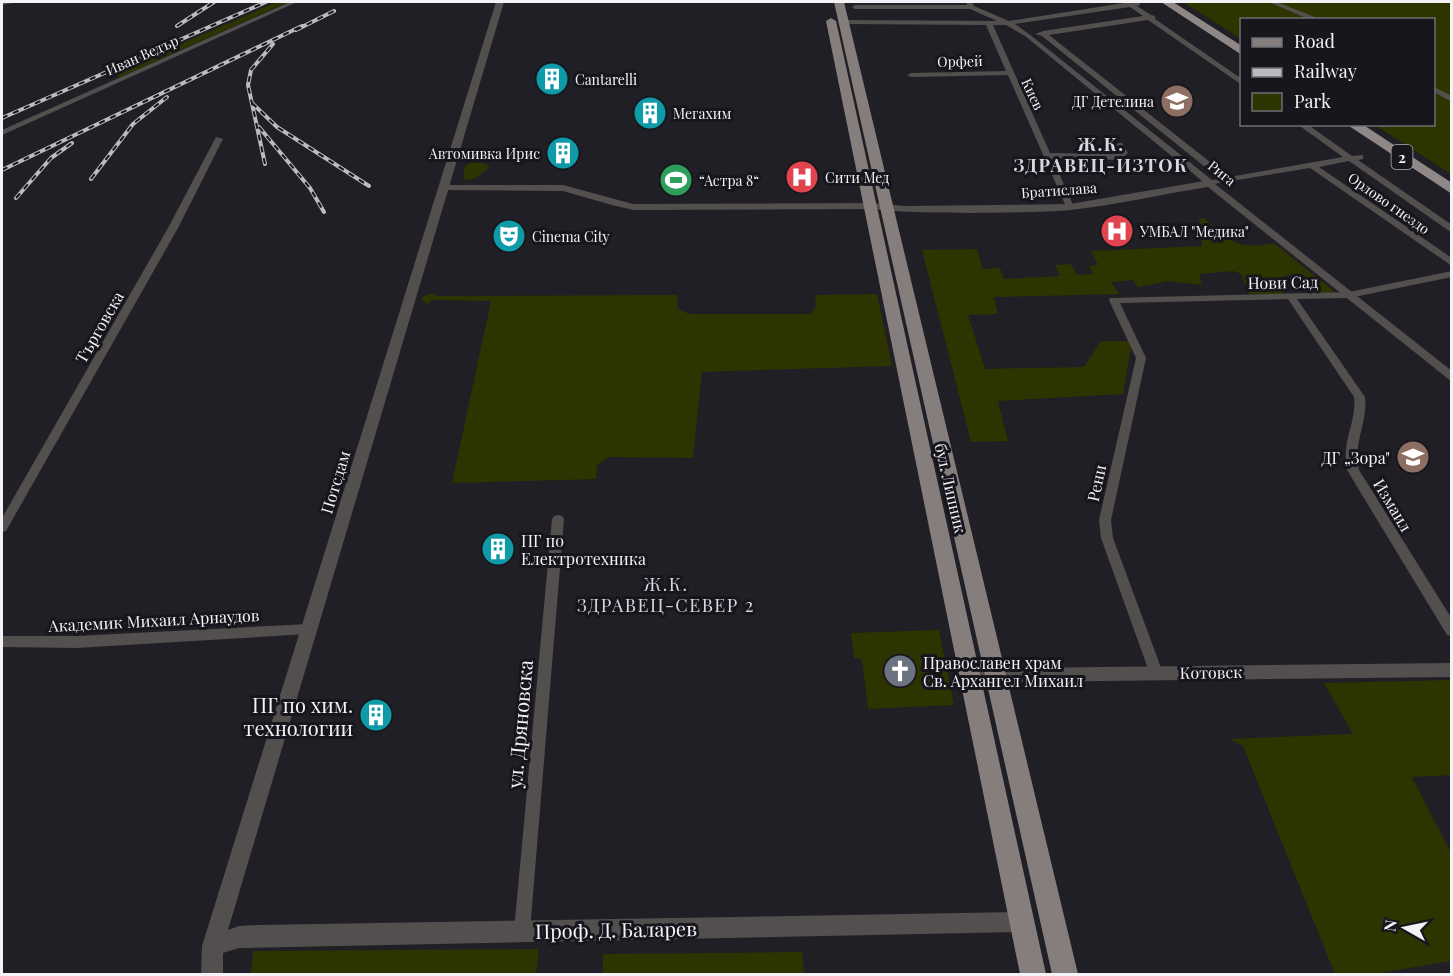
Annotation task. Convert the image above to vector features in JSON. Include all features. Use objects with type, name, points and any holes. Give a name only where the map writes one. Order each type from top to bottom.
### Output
[{"type":"highway","points":[[1166,2],[1240,50]]},
{"type":"highway","points":[[1176,2],[1240,43]]},
{"type":"highway","name":"2","points":[[1355,126],[1452,190]]},
{"type":"highway","name":"2","points":[[1367,126],[1452,181]]},
{"type":"main road","name":"бул. Липник","points":[[827,2],[884,209],[971,679],[1033,975]]},
{"type":"main road","name":"бул. Липник","points":[[839,2],[884,209],[1065,975]]},
{"type":"street","points":[[2,3],[15,2]]},
{"type":"street","name":"Иван Ведър","points":[[2,133],[294,2]]},
{"type":"street","name":"Потсдам","points":[[212,975],[213,945],[501,2]]},
{"type":"street","points":[[1272,2],[1314,18]]},
{"type":"street","points":[[844,22],[858,24],[1008,23],[1132,3],[1240,75]]},
{"type":"street","points":[[855,7],[896,4],[970,4]]},
{"type":"street","name":"Рига","points":[[970,4],[1027,35],[1452,378]]},
{"type":"street","points":[[1027,35],[1153,17],[1240,82]]},
{"type":"street","name":"Киев","points":[[989,24],[1071,207]]},
{"type":"street","points":[[1043,33],[1226,179]]},
{"type":"street","name":"Орфей","points":[[911,75],[1009,73]]},
{"type":"street","points":[[1435,90],[1452,100]]},
{"type":"street","points":[[1304,126],[1452,221]]},
{"type":"street","points":[[1315,126],[1452,230]]},
{"type":"street","name":"Търговска","points":[[2,528],[173,228],[219,139]]},
{"type":"street","points":[[1047,155],[1120,157],[1124,153],[1119,145]]},
{"type":"street","name":"Братислава","points":[[884,209],[1071,207],[1355,158]]},
{"type":"street","name":"Орлово гнездо","points":[[1311,165],[1452,263]]},
{"type":"street","points":[[443,188],[563,188],[582,192],[609,203],[633,207],[807,206],[833,212],[884,209]]},
{"type":"street","name":"Нови Сад","points":[[1114,300],[1349,295],[1452,274]]},
{"type":"street","name":"Измаил","points":[[1291,297],[1359,397],[1361,405],[1349,447],[1353,470],[1452,632]]},
{"type":"street","name":"Рени","points":[[1114,300],[1141,358],[1105,520],[1107,538],[1156,673]]},
{"type":"street","name":"ул. Дряновска","points":[[522,931],[558,519]]},
{"type":"street","name":"Академик Михаил Арнаудов","points":[[2,642],[89,641],[308,629]]},
{"type":"street","name":"Котовск","points":[[971,679],[994,676],[1452,670]]},
{"type":"street","name":"Проф. Д. Баларев","points":[[213,945],[249,937],[1021,922]]},
{"type":"green space","points":[[277,2],[288,2],[120,77],[113,74]]},
{"type":"green space","points":[[1183,2],[1451,2],[1451,174],[1377,126],[1435,126],[1435,18],[1240,18],[1240,38]]},
{"type":"green space","points":[[470,163],[484,163],[490,167],[474,179],[463,180],[465,166]]},
{"type":"green space","points":[[1204,218],[1235,242],[1252,245],[1274,243],[1335,292],[1318,294],[1296,274],[1270,279],[1286,295],[1249,294],[1241,274],[1234,271],[1199,274],[1202,285],[1169,281],[1138,287],[1133,280],[1111,282],[1119,294],[994,297],[998,314],[968,315],[985,369],[1084,367],[1101,341],[1132,341],[1123,394],[998,401],[1008,441],[971,442],[922,250],[977,249],[983,269],[1000,268],[1004,279],[1060,276],[1055,265],[1071,264],[1077,275],[1093,274],[1089,266],[1098,265],[1091,251],[1202,246],[1199,219]]},
{"type":"green space","points":[[435,294],[435,296],[677,295],[678,309],[689,314],[810,314],[816,307],[815,295],[877,294],[892,366],[702,372],[693,458],[609,457],[597,465],[596,479],[452,483],[491,301],[432,300],[428,305],[422,297]]},
{"type":"green space","points":[[939,630],[954,705],[868,709],[862,659],[854,658],[851,633]]},
{"type":"green space","points":[[1451,680],[1451,775],[1412,777],[1451,853],[1451,961],[1373,974],[1335,974],[1243,746],[1229,739],[1353,734],[1324,683]]},
{"type":"green space","points":[[539,949],[536,974],[251,974],[253,951]]},
{"type":"green space","points":[[802,952],[804,974],[603,974],[603,954]]},
{"type":"railway","points":[[177,26],[214,2]]},
{"type":"railway","points":[[2,118],[266,2]]},
{"type":"railway","points":[[296,30],[334,11]]},
{"type":"railway","points":[[2,170],[302,26]]},
{"type":"railway","points":[[265,164],[248,85],[251,70],[273,44]]},
{"type":"railway","points":[[91,179],[133,124],[167,97]]},
{"type":"railway","points":[[252,103],[277,127],[369,186]]},
{"type":"railway","points":[[259,127],[310,188],[324,212]]},
{"type":"railway","points":[[16,198],[51,158],[72,143]]},
{"type":"place","name":"Cantarelli","points":[[552,79]]},
{"type":"place","name":"ДГ Детелина","points":[[1177,101]]},
{"type":"place","name":"Мегахим","points":[[650,113]]},
{"type":"place","name":"Автомивка Ирис","points":[[563,153]]},
{"type":"place","name":"Сити Мед","points":[[802,177]]},
{"type":"place","name":"“Астра 8“","points":[[676,180]]},
{"type":"place","name":"УМБАЛ \"Медика\"","points":[[1117,231]]},
{"type":"place","name":"Cinema City","points":[[509,236]]},
{"type":"place","name":"ДГ „Зора\"","points":[[1413,457]]},
{"type":"place","name":"ПГ по Електротехника","points":[[498,549]]},
{"type":"place","name":"Православен храм Св. Архангел Михаил","points":[[900,671]]},
{"type":"place","name":"ПГ по хим. технологии","points":[[376,715]]},
{"type":"district","name":"Ж.К. ЗДРАВЕЦ-ИЗТОК","points":[[1101,154]]},
{"type":"district","name":"Ж.К. ЗДРАВЕЦ-СЕВЕР 2","points":[[666,594]]}]
